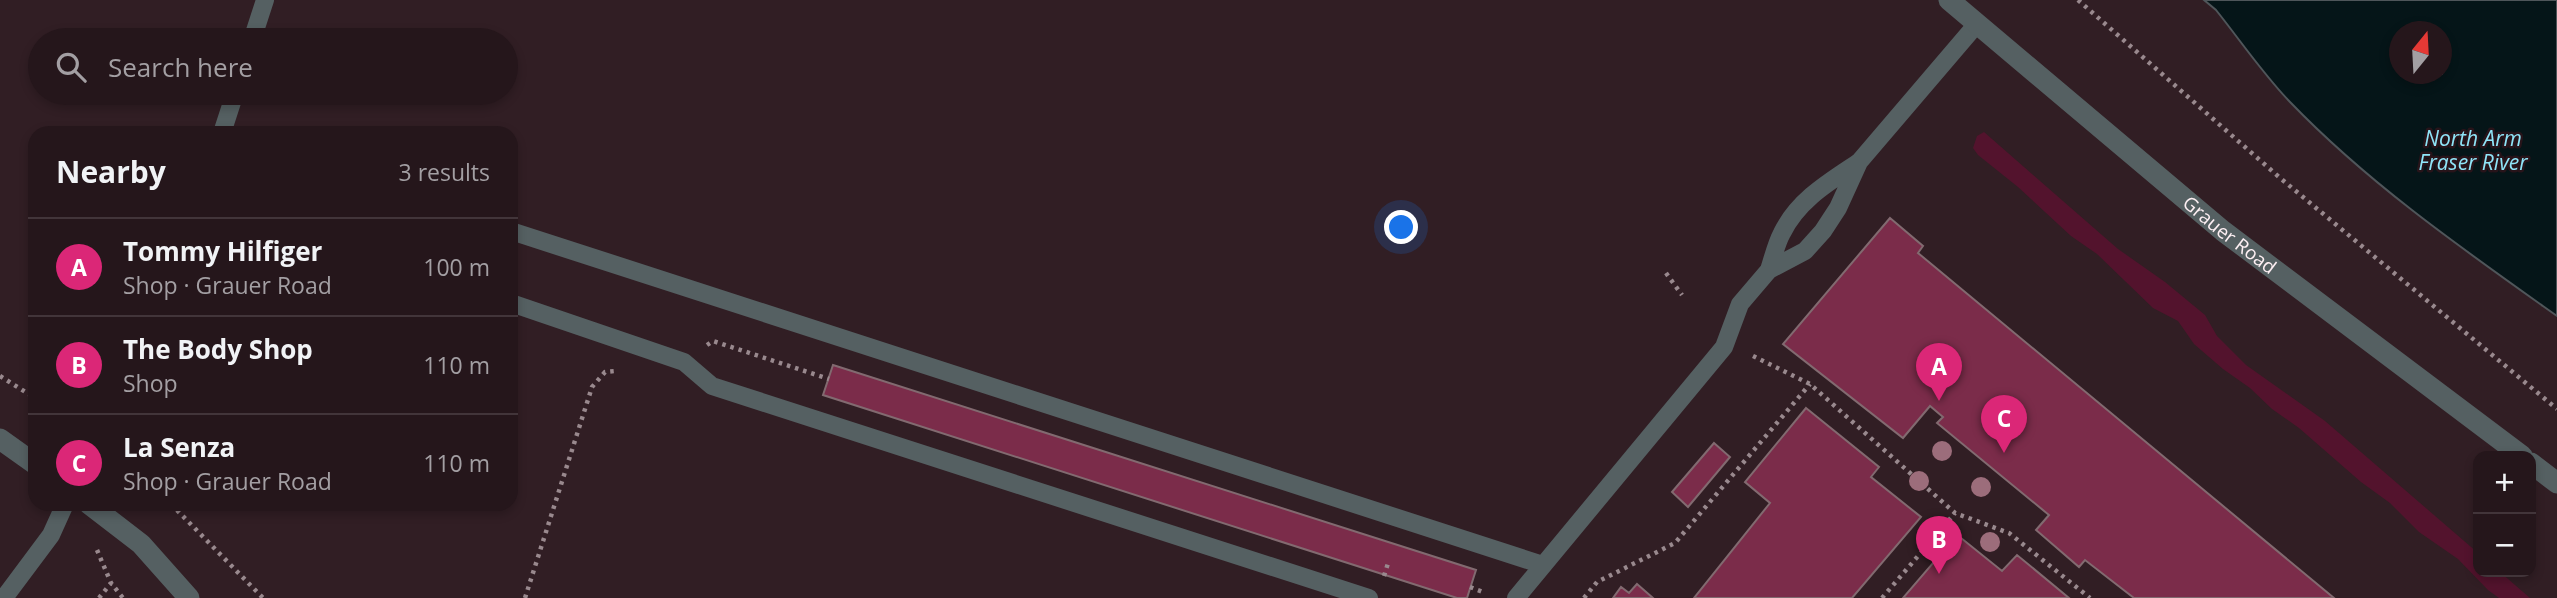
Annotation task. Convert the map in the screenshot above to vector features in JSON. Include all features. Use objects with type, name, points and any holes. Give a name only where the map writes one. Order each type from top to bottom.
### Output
[{"type":"street","name":"Grauer Road","points":[[1949,0],[2223,231],[2515,451]]},
{"type":"street","points":[[0,439],[28,459]]},
{"type":"street","points":[[2536,467],[2557,483]]},
{"type":"street","points":[[98,511],[141,544],[189,598]]},
{"type":"lane","points":[[257,28],[265,0]]},
{"type":"lane","points":[[1769,270],[1805,251],[1823,230],[1838,208],[1859,162],[1976,25]]},
{"type":"lane","points":[[224,126],[231,105]]},
{"type":"lane","points":[[1516,598],[1724,347],[1740,304],[1769,270],[1782,233],[1798,211],[1815,191],[1859,162]]},
{"type":"lane","points":[[518,233],[1543,565]]},
{"type":"lane","points":[[518,305],[684,362],[712,386],[1369,598]]},
{"type":"lane","points":[[4,598],[51,535],[62,511]]},
{"type":"path","points":[[2078,0],[2279,177],[2557,409]]},
{"type":"path","points":[[1666,273],[1682,295]]},
{"type":"path","points":[[684,362],[713,341],[829,379]]},
{"type":"path","points":[[1753,356],[1811,384],[1955,513],[2009,533],[2090,598]]},
{"type":"path","points":[[525,598],[592,387],[605,372],[625,369]]},
{"type":"path","points":[[0,376],[28,394]]},
{"type":"path","points":[[1584,598],[1597,582],[1675,543],[1811,384]]},
{"type":"path","points":[[178,511],[263,598]]},
{"type":"path","points":[[1882,598],[1955,513]]},
{"type":"path","points":[[99,598],[111,583]]},
{"type":"path","points":[[1471,587],[1483,592]]},
{"type":"shaded area","points":[[1984,132],[2118,249],[2165,282],[2205,315],[2217,336],[2246,365],[2325,421],[2473,549],[2473,574],[2458,559],[2419,532],[2390,503],[2361,482],[2299,428],[2223,369],[2194,344],[2178,321],[2153,308],[2097,254],[2071,236],[2018,187],[1978,155],[1973,148],[1977,136]]},
{"type":"shaded area","points":[[2475,577],[2506,577],[2530,598],[2499,598]]},
{"type":"water","name":"North Arm Fraser River","points":[[2204,0],[2557,0],[2557,316],[2418,215],[2352,161],[2320,132],[2261,68],[2216,10]]},
{"type":"building","points":[[1890,218],[1923,246],[1918,253],[2334,598],[2134,598],[2085,560],[2079,567],[2036,530],[2049,515],[1937,423],[1943,417],[1930,406],[1903,438],[1783,344]]},
{"type":"building","points":[[833,365],[1476,570],[1467,598],[1457,598],[823,395]]},
{"type":"building","points":[[1806,408],[1879,467],[1871,477],[1921,517],[1852,598],[1694,598],[1770,503],[1745,482]]},
{"type":"building","points":[[1714,443],[1730,457],[1688,507],[1672,492]]},
{"type":"building","points":[[1961,538],[2002,571],[2017,555],[2069,598],[1903,598],[1951,542],[1955,545]]},
{"type":"building","points":[[1637,584],[1653,598],[1613,598],[1621,587],[1629,593]]},
{"type":"place","name":"Tommy Hilfiger","points":[[1939,401]]},
{"type":"place","name":"La Senza","points":[[2004,453]]},
{"type":"place","name":"The Body Shop","points":[[1939,574]]}]
